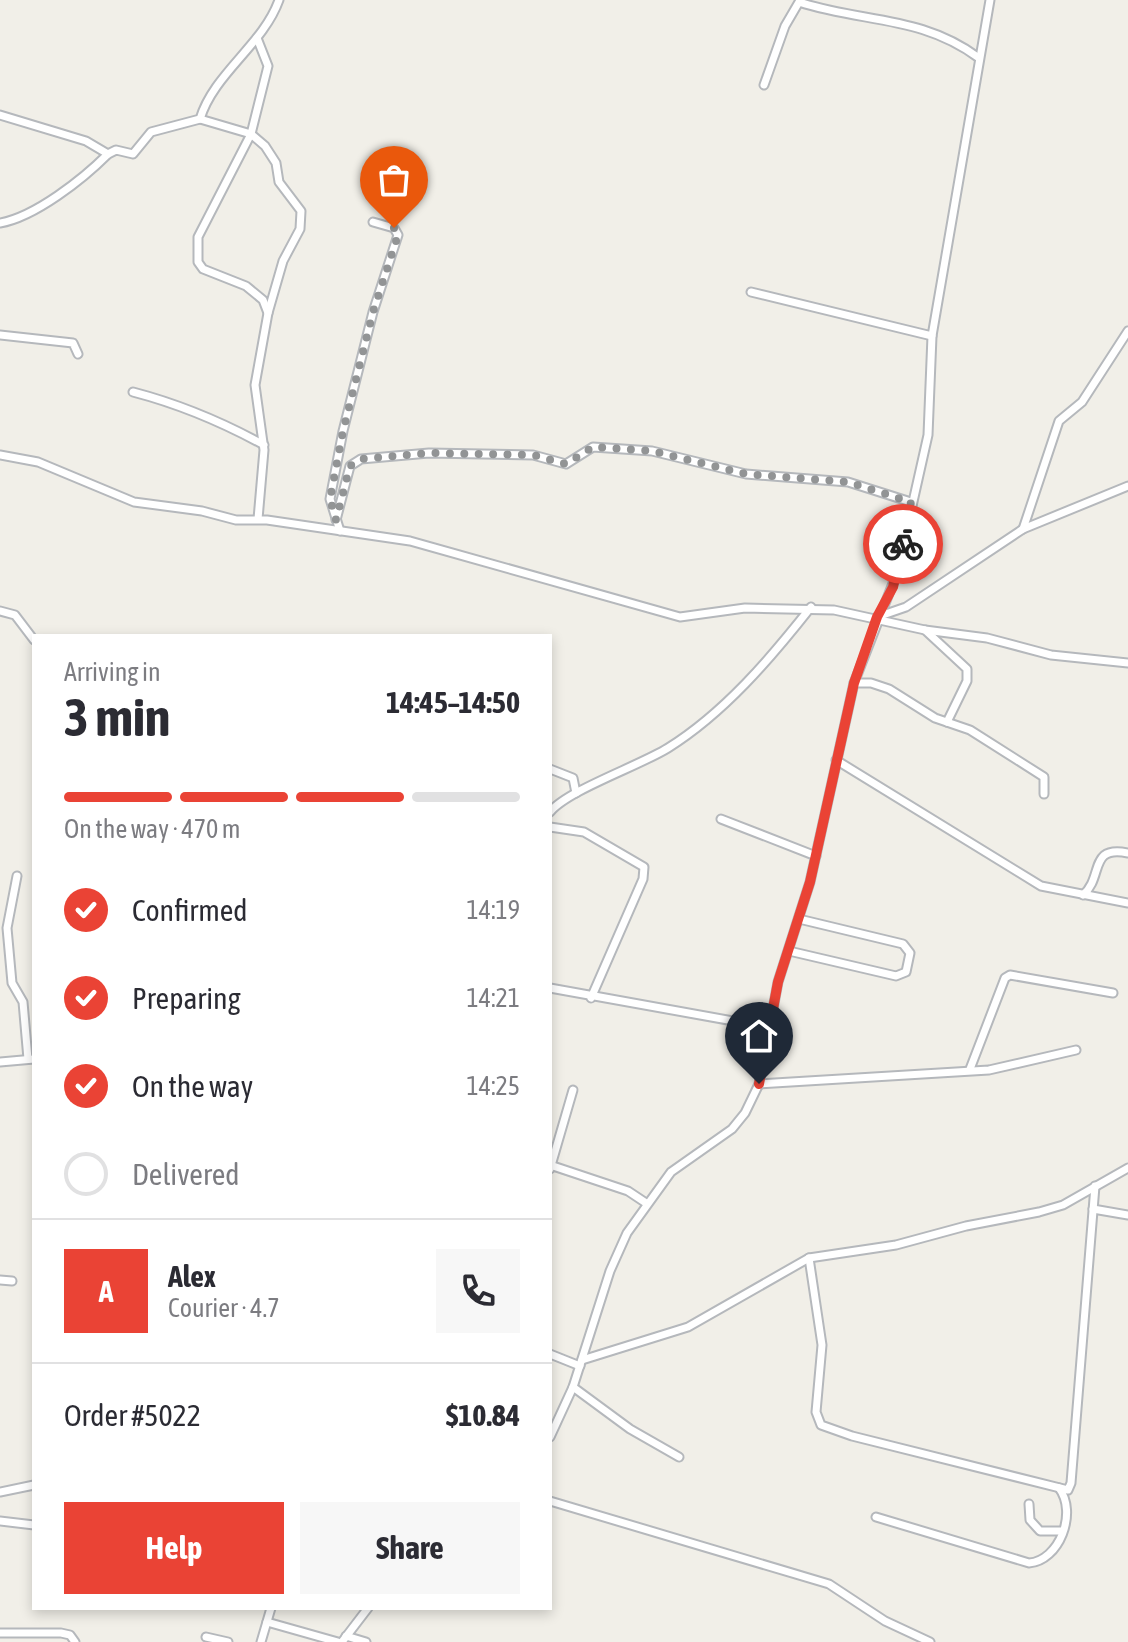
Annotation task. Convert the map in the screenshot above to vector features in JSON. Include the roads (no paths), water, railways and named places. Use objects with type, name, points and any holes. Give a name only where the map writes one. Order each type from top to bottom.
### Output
[{"type":"street","points":[[200,119],[229,70],[274,17],[279,0]]},
{"type":"street","points":[[552,1433],[573,1387],[618,1251],[646,1203],[671,1172],[732,1129],[745,1113],[759,1084],[772,1028],[778,982],[816,856],[854,683],[877,617],[897,573],[930,422],[932,336],[990,0]]},
{"type":"street","points":[[764,85],[785,26],[799,2],[889,18],[933,31],[960,44],[979,58]]},
{"type":"street","points":[[257,38],[268,66],[251,134],[198,237],[197,254],[203,269],[246,286],[263,300],[268,313]]},
{"type":"street","points":[[0,115],[86,141],[108,154]]},
{"type":"street","points":[[0,223],[15,220],[46,203],[108,154],[116,150],[133,154],[151,132],[200,119],[251,134],[272,154],[279,182],[297,204],[302,219],[283,261],[268,313],[255,385],[264,445],[258,519]]},
{"type":"street","points":[[340,531],[330,499],[343,431],[373,312],[398,235],[394,228],[373,222]]},
{"type":"street","points":[[751,292],[932,336]]},
{"type":"street","points":[[1023,529],[1059,421],[1082,402],[1128,331]]},
{"type":"street","points":[[0,335],[73,343],[78,354]]},
{"type":"street","points":[[133,392],[201,415],[264,445]]},
{"type":"street","points":[[336,520],[350,466],[361,459],[429,453],[452,456],[517,454],[566,464],[593,447],[659,451],[746,474],[848,482],[911,502]]},
{"type":"street","points":[[0,455],[38,462],[134,502],[202,511],[236,520],[258,519],[410,541],[607,600],[680,617],[745,608],[811,607],[877,617],[925,630],[963,633],[1091,662],[1128,663]]},
{"type":"street","points":[[877,617],[906,607],[1023,529],[1128,486]]},
{"type":"street","points":[[552,811],[576,793],[668,749],[695,729],[745,683],[811,607]]},
{"type":"street","points":[[0,611],[15,615],[32,637]]},
{"type":"street","points":[[925,630],[967,669],[967,681],[947,722]]},
{"type":"street","points":[[854,683],[880,685],[947,722],[970,730],[1044,777],[1044,794]]},
{"type":"street","points":[[836,760],[1041,886],[1128,903]]},
{"type":"street","points":[[552,770],[573,778],[576,793]]},
{"type":"street","points":[[721,819],[816,856]]},
{"type":"street","points":[[552,827],[584,832],[644,867],[643,879],[591,998]]},
{"type":"street","points":[[1083,895],[1103,855],[1111,851],[1128,853]]},
{"type":"street","points":[[0,1062],[31,1059],[23,1002],[12,983],[7,928],[17,876]]},
{"type":"street","points":[[789,951],[896,976],[906,972],[910,953],[903,944],[799,919]]},
{"type":"street","points":[[970,1069],[1005,978],[1010,975],[1113,993]]},
{"type":"street","points":[[552,988],[591,998],[772,1028]]},
{"type":"street","points":[[23,1002],[32,1003]]},
{"type":"street","points":[[759,1084],[1001,1068],[1076,1050]]},
{"type":"street","points":[[552,1160],[573,1090]]},
{"type":"street","points":[[552,1168],[628,1191],[646,1203]]},
{"type":"street","points":[[552,1355],[581,1363],[688,1327],[809,1258],[896,1245],[966,1226],[1039,1212],[1063,1205],[1128,1168]]},
{"type":"street","points":[[809,1258],[822,1345],[816,1412],[821,1425],[852,1436],[1068,1490],[1095,1186]]},
{"type":"street","points":[[1093,1209],[1128,1215]]},
{"type":"street","points":[[0,1280],[12,1281]]},
{"type":"street","points":[[573,1387],[645,1439],[679,1457]]},
{"type":"street","points":[[0,1492],[32,1485]]},
{"type":"street","points":[[876,1517],[1029,1563],[1043,1562],[1052,1555],[1067,1508],[1065,1496],[1059,1488]]},
{"type":"street","points":[[552,1502],[829,1584],[885,1621],[930,1642]]},
{"type":"street","points":[[1029,1504],[1030,1520],[1040,1531],[1062,1531]]},
{"type":"street","points":[[0,1521],[32,1525]]},
{"type":"street","points":[[261,1642],[270,1610]]},
{"type":"street","points":[[342,1640],[366,1610]]},
{"type":"street","points":[[267,1622],[342,1640],[366,1642]]},
{"type":"street","points":[[0,1633],[61,1633],[70,1635],[75,1642]]},
{"type":"street","points":[[206,1637],[228,1642]]}]
